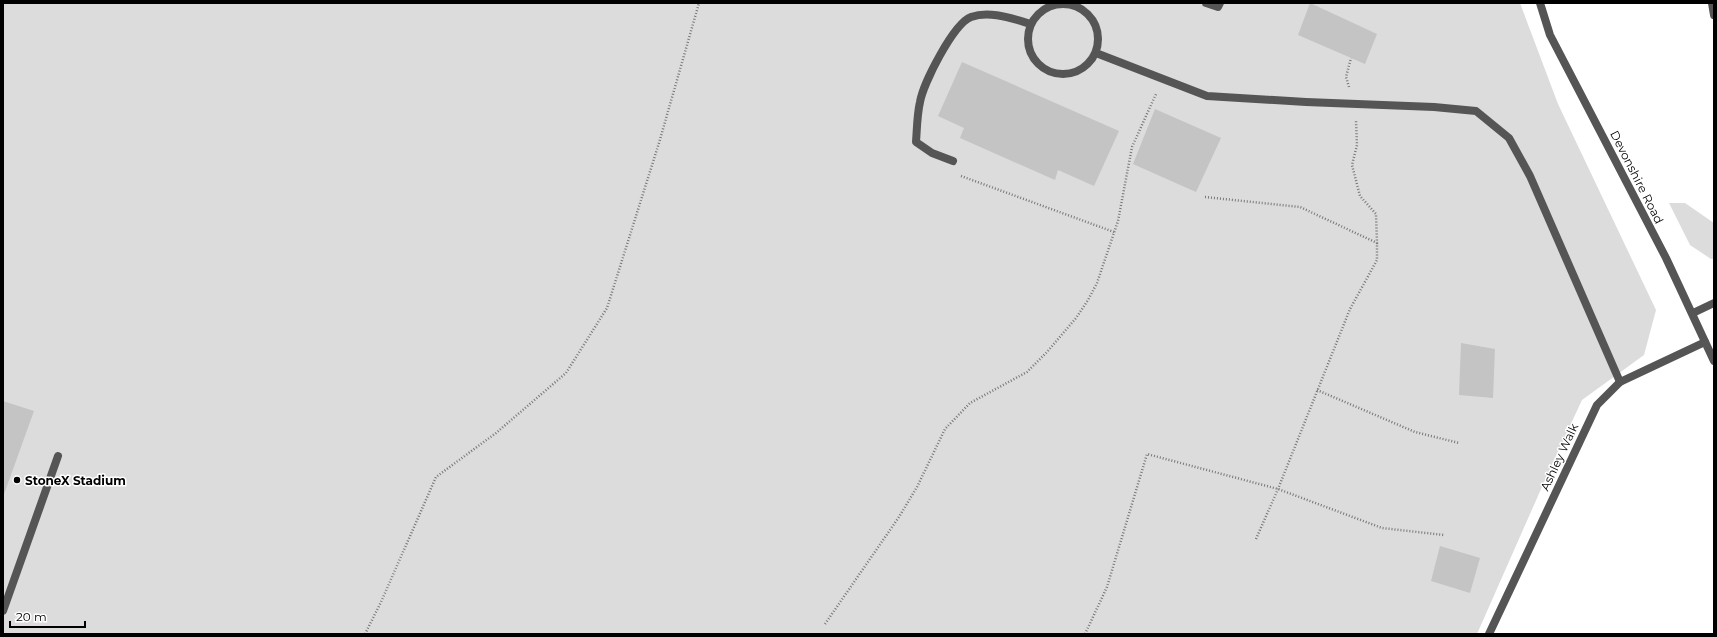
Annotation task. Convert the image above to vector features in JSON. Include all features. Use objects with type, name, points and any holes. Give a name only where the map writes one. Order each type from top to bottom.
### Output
[{"type":"street","points":[[1063,3],[1075,4],[1084,6],[1093,19],[1098,30],[1099,41],[1096,52],[1090,63],[1081,70],[1070,74],[1058,75],[1046,70],[1037,63],[1030,53],[1028,41],[1029,30],[1034,19],[1042,10],[1052,5],[1063,3]]},
{"type":"street","points":[[1206,3],[1218,7],[1220,3]]},
{"type":"street","name":"Devonshire Road","points":[[1540,3],[1550,35],[1692,313],[1714,361]]},
{"type":"street","points":[[1712,3],[1714,15]]},
{"type":"street","points":[[952,161],[932,153],[916,142],[920,102],[932,70],[958,28],[970,17],[990,14],[1031,24]]},
{"type":"street","points":[[1096,52],[1207,96],[1434,107],[1476,111],[1509,138],[1530,176],[1620,382]]},
{"type":"street","points":[[1692,313],[1714,303]]},
{"type":"street","name":"Ashley Walk","points":[[1489,634],[1597,405],[1620,382],[1704,342]]},
{"type":"street","points":[[3,611],[58,456]]},
{"type":"path","points":[[365,634],[436,478],[496,433],[566,372],[606,308],[659,143],[699,3]]},
{"type":"path","points":[[1256,538],[1278,489],[1350,309],[1377,260],[1376,214],[1360,196],[1352,165],[1357,145],[1356,111],[1346,77],[1351,58]]},
{"type":"path","points":[[825,624],[899,517],[917,487],[945,429],[970,403],[1027,372],[1048,352],[1076,318],[1097,283],[1114,232],[1127,181],[1132,147],[1162,78]]},
{"type":"path","points":[[955,174],[1114,232]]},
{"type":"path","points":[[1205,197],[1300,207],[1377,243]]},
{"type":"path","points":[[1317,390],[1415,432],[1459,443]]},
{"type":"path","points":[[1085,634],[1106,587],[1147,454],[1278,489],[1382,528],[1444,535]]},
{"type":"shaded area","points":[[3,3],[1520,3],[1558,104],[1656,310],[1644,355],[1582,400],[1477,634],[3,634]]},
{"type":"shaded area","points":[[1669,203],[1685,203],[1714,223],[1714,259],[1711,259],[1690,245]]},
{"type":"building","points":[[1310,3],[1377,34],[1365,64],[1298,35]]},
{"type":"building","points":[[962,62],[1119,131],[1094,186],[1058,170],[1055,180],[960,138],[964,128],[938,116]]},
{"type":"building","points":[[1155,109],[1221,138],[1196,192],[1133,164]]},
{"type":"building","points":[[1461,343],[1495,349],[1493,398],[1459,395]]},
{"type":"building","points":[[3,401],[34,411],[3,497]]},
{"type":"building","points":[[1440,546],[1480,558],[1470,593],[1431,581]]},
{"type":"place","name":"StoneX Stadium","points":[[17,480]]}]
